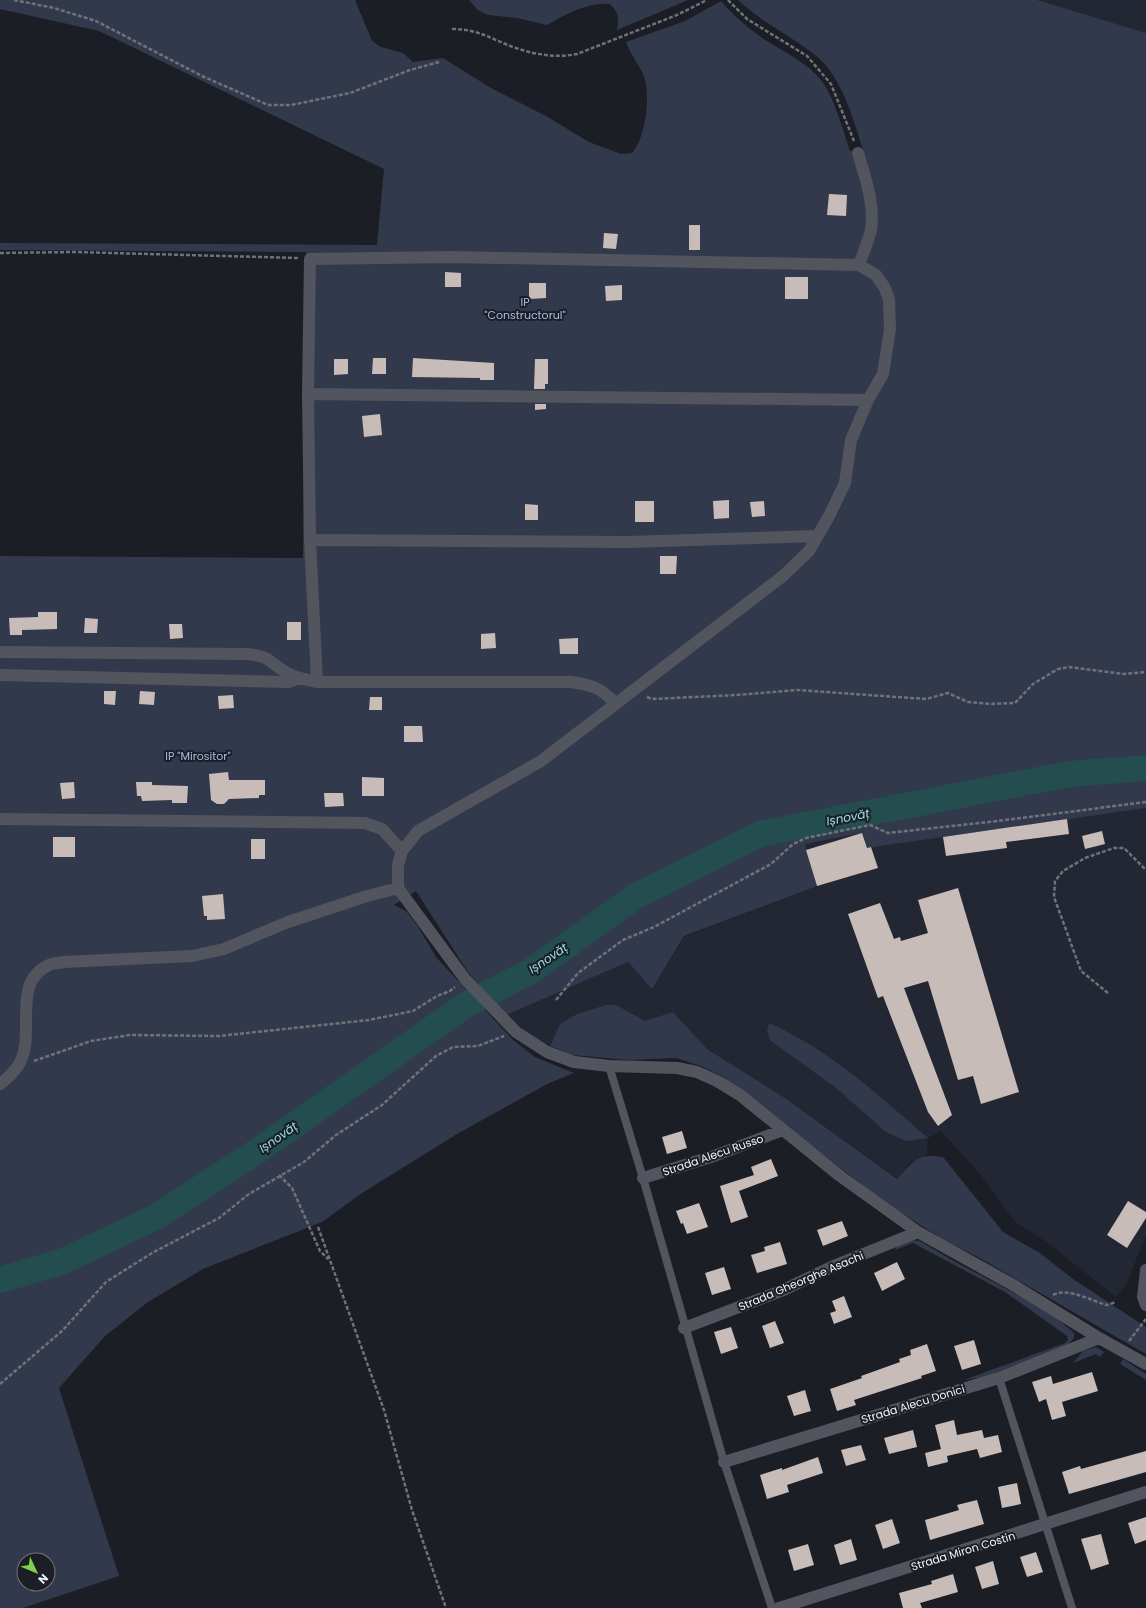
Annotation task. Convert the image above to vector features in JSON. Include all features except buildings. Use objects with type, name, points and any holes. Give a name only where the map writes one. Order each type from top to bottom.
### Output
[{"type":"street","points":[[858,153],[867,184],[872,217],[870,230],[859,265]]},
{"type":"street","points":[[317,682],[310,540],[308,394],[310,259],[452,257],[859,265],[876,275],[886,288],[889,300],[890,329],[883,374],[868,400],[851,440],[845,483],[809,551],[784,576],[542,761],[418,831],[402,851],[398,865],[398,888],[464,979],[516,1032],[547,1052],[574,1062],[609,1066],[677,1068],[697,1072],[717,1081],[740,1095],[840,1176],[918,1232],[1041,1301],[1098,1338],[1146,1364]]},
{"type":"street","points":[[308,394],[868,400]]},
{"type":"street","points":[[310,540],[628,542],[817,536]]},
{"type":"street","points":[[0,652],[253,654],[265,656],[287,673],[317,682],[571,682],[592,685],[607,694],[616,704]]},
{"type":"street","points":[[0,674],[289,682],[300,678]]},
{"type":"street","points":[[0,819],[365,823],[382,829],[402,851]]},
{"type":"street","points":[[0,1084],[18,1066],[26,1034],[27,989],[34,976],[49,965],[64,962],[192,956],[224,949],[288,922],[364,897],[398,888]]},
{"type":"street","name":"Strada Alecu Russo","points":[[643,1178],[714,1156],[782,1130]]},
{"type":"street","name":"Strada Gheorghe Asachi","points":[[684,1328],[780,1292],[836,1265],[918,1232]]},
{"type":"street","points":[[1146,1270],[1142,1297],[1146,1305]]},
{"type":"street","name":"Strada Alecu Donici","points":[[724,1462],[999,1378],[1098,1338]]},
{"type":"street","name":"Strada Miron Costin","points":[[779,1608],[1146,1492]]},
{"type":"lane","points":[[609,1066],[643,1178],[684,1328],[724,1462],[772,1608]]},
{"type":"lane","points":[[999,1378],[1072,1608]]},
{"type":"path","points":[[14,0],[54,8],[96,20],[202,76],[268,105],[291,105],[350,93],[410,70],[439,62]]},
{"type":"path","points":[[452,29],[482,33],[516,48],[543,55],[562,57],[577,54],[677,14],[707,0]]},
{"type":"path","points":[[728,0],[747,19],[807,56],[815,65],[830,84],[858,153]]},
{"type":"path","points":[[0,253],[74,252],[310,259]]},
{"type":"path","points":[[634,691],[652,699],[737,695],[796,690],[926,699],[948,693],[968,702],[1015,703],[1033,684],[1058,669],[1069,667],[1124,674],[1146,672]]},
{"type":"path","points":[[556,1000],[578,973],[623,940],[654,927],[771,864],[793,844],[806,838],[870,825],[888,833],[1146,802]]},
{"type":"path","points":[[1108,994],[1081,971],[1054,897],[1055,881],[1063,871],[1085,858],[1114,848],[1124,848],[1145,869]]},
{"type":"path","points":[[18,1066],[91,1041],[130,1035],[219,1036],[369,1020],[414,1011],[437,996],[450,991],[464,979]]},
{"type":"path","points":[[0,1384],[62,1331],[106,1282],[152,1253],[219,1218],[249,1194],[279,1175],[304,1162],[336,1135],[382,1105],[436,1056],[453,1047],[478,1046],[516,1032]]},
{"type":"path","points":[[279,1175],[292,1188],[320,1251],[330,1261]]},
{"type":"path","points":[[318,1227],[384,1410],[412,1510],[446,1608]]},
{"type":"path","points":[[1041,1301],[1063,1292],[1075,1294],[1107,1305],[1116,1302]]},
{"type":"path","points":[[1130,1339],[1146,1319]]},
{"type":"shaded area","points":[[1037,0],[1146,0],[1146,33],[1048,5]]},
{"type":"shaded area","points":[[1146,808],[1146,1235],[1127,1283],[1116,1297],[1045,1241],[1014,1221],[980,1174],[941,1131],[928,1138],[927,1155],[910,1163],[898,1179],[785,1098],[707,1049],[673,1013],[645,1022],[616,1005],[560,1024],[550,1046],[533,1038],[506,1015],[628,962],[652,989],[684,937],[817,886],[805,844],[862,833],[867,848]]},
{"type":"green space","points":[[0,0],[355,0],[372,41],[381,47],[403,53],[413,62],[443,58],[491,88],[546,116],[589,142],[621,154],[632,153],[637,146],[644,126],[647,102],[645,80],[626,42],[685,21],[721,1],[750,29],[816,74],[830,94],[850,151],[863,150],[851,112],[832,74],[815,55],[756,15],[738,0],[1037,0],[1146,33],[1146,808],[867,848],[862,833],[805,844],[817,886],[684,936],[652,989],[628,962],[506,1015],[468,972],[416,891],[394,905],[406,911],[417,925],[436,957],[513,1040],[535,1057],[574,1073],[547,1084],[457,1134],[362,1193],[322,1222],[203,1269],[148,1302],[105,1336],[59,1388],[119,1576],[23,1608],[0,1608],[0,556],[303,558],[306,252],[0,250],[0,243],[377,245],[384,169],[99,31],[0,9]]},
{"type":"green space","points":[[469,0],[688,0],[617,30],[618,16],[610,4],[585,7],[569,13],[547,25],[517,18],[488,15],[478,10]]},
{"type":"green space","points":[[606,1005],[616,1005],[645,1021],[673,1012],[707,1049],[785,1098],[897,1179],[912,1163],[921,1157],[943,1157],[1003,1232],[1040,1253],[1073,1279],[1146,1327],[1146,1354],[978,1257],[946,1241],[887,1204],[722,1076],[701,1066],[676,1058],[628,1060],[573,1055],[550,1046],[560,1024],[577,1014]]},
{"type":"green space","points":[[769,1023],[813,1046],[853,1074],[928,1138],[906,1141],[886,1132],[836,1088],[770,1040],[767,1032]]},
{"type":"green space","points":[[910,1240],[920,1241],[950,1259],[1048,1311],[1074,1333],[1074,1338],[1067,1346],[984,1377],[964,1380],[1065,1343],[1068,1340],[1067,1336],[1005,1292],[913,1243],[895,1250],[897,1245]]},
{"type":"green space","points":[[1096,1347],[1104,1352],[1100,1357],[1096,1354],[1073,1363],[1083,1351]]},
{"type":"green space","points":[[1123,1359],[1146,1374],[1146,1380],[1120,1364]]},
{"type":"waterway","name":"Ișnovăț","points":[[0,1280],[61,1262],[156,1217],[256,1152],[467,1004],[531,971],[636,896],[760,834],[1070,774],[1146,768]]},
{"type":"park label","name":"IP \"Constructorul\"","points":[[525,308]]},
{"type":"park label","name":"IP \"Mirositor\"","points":[[198,756]]}]
